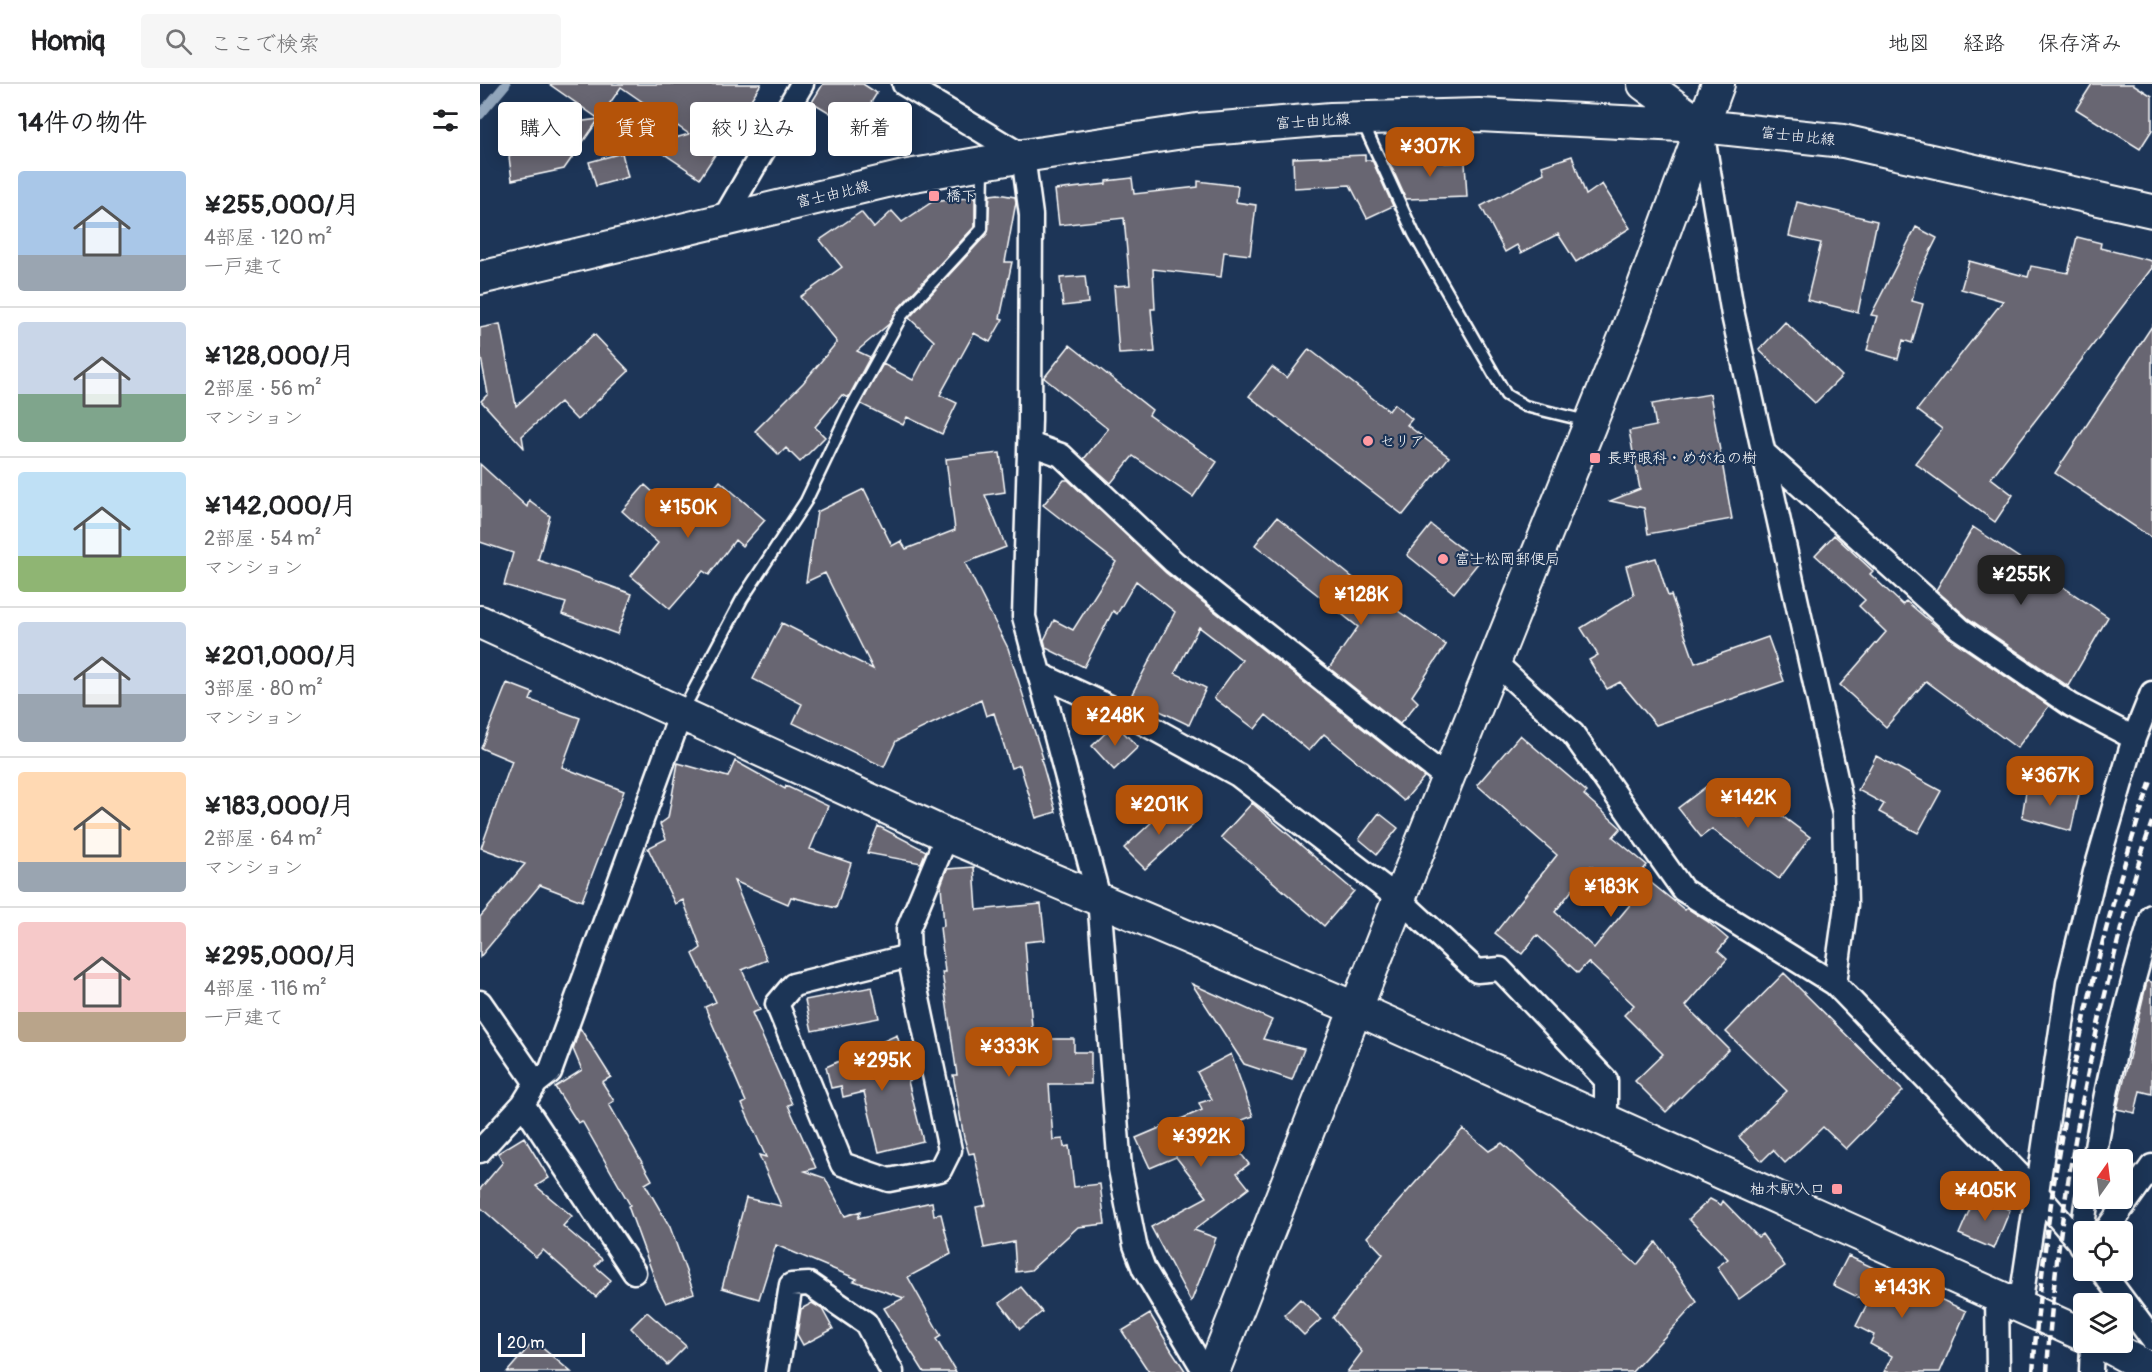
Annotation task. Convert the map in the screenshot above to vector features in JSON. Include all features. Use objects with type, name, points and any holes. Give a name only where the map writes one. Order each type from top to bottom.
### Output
[{"type":"street","points":[[723,220],[802,84]]},
{"type":"street","points":[[904,84],[1023,156],[1031,215],[1030,444],[1024,617],[1100,898],[1120,1168],[1135,1245],[1144,1269],[1205,1372]]},
{"type":"street","points":[[1644,84],[1702,126],[1733,315],[1844,814],[1846,905],[1835,984]]},
{"type":"street","points":[[1213,1372],[1493,661],[1627,332],[1718,84]]},
{"type":"street","name":"富士由比線","points":[[480,278],[908,176],[983,162],[1197,130],[1360,118],[1479,115],[1702,126],[1843,141],[2152,212]]},
{"type":"street","points":[[1030,444],[1061,455],[1174,562],[1448,779]]},
{"type":"street","points":[[1763,452],[1960,628],[2071,705],[2134,738]]},
{"type":"street","points":[[480,622],[947,835],[1357,1009],[2073,1330]]},
{"type":"street","points":[[1493,661],[1573,734],[1683,890],[1778,946],[1835,984],[2037,1193],[2073,1236]]},
{"type":"street","points":[[1039,675],[1136,719],[1238,775],[1399,899],[1477,970],[1500,969],[1606,1080],[1606,1122]]},
{"type":"street","points":[[1998,1372],[2008,1301],[2037,1193],[2068,983],[2095,872],[2134,738],[2152,693]]},
{"type":"street","points":[[480,1151],[523,1104],[536,1083],[550,1072],[681,713]]},
{"type":"street","points":[[909,956],[793,985],[777,1004],[842,1164],[889,1180],[940,1170],[950,1150],[909,956],[908,929],[947,835]]},
{"type":"street","points":[[2096,1149],[2104,1096],[2127,998],[2152,916]]},
{"type":"street","points":[[480,1002],[536,1083]]},
{"type":"street","points":[[523,1104],[634,1272]]},
{"type":"street","points":[[2113,1221],[2152,1166]]},
{"type":"street","points":[[2109,1281],[2152,1339]]},
{"type":"street","points":[[777,1372],[790,1285],[808,1284],[866,1323],[892,1372]]},
{"type":"street","points":[[2091,1372],[2092,1353]]},
{"type":"street","points":[[2120,1353],[2152,1370]]},
{"type":"lane","points":[[1360,118],[1414,234],[1506,396],[1525,406],[1590,422]]},
{"type":"lane","points":[[681,713],[742,599],[806,501],[848,413],[902,315],[982,229],[983,162]]},
{"type":"building","points":[[549,84],[761,84],[749,102],[690,102],[690,156],[714,156],[700,178],[667,156],[678,156],[678,137],[689,134],[678,126],[678,102],[643,102],[621,87],[611,102],[594,102],[594,116],[582,107],[582,102],[575,102]]},
{"type":"building","points":[[823,84],[863,84],[877,93],[871,102],[828,102],[828,112],[816,104],[816,102],[812,102]]},
{"type":"building","points":[[2092,84],[2133,84],[2152,96],[2152,130],[2140,149],[2076,109]]},
{"type":"building","points":[[594,120],[594,126],[582,143],[582,121]]},
{"type":"building","points":[[1365,155],[1365,160],[1372,160],[1393,206],[1367,218],[1350,185],[1294,188],[1293,158]]},
{"type":"building","points":[[573,156],[564,169],[512,180],[509,157]]},
{"type":"building","points":[[611,156],[623,156],[628,177],[596,186],[589,162]]},
{"type":"building","points":[[1572,156],[1586,195],[1602,184],[1630,228],[1576,262],[1558,234],[1521,253],[1517,245],[1505,252],[1481,206],[1544,173],[1542,166]]},
{"type":"building","points":[[1444,157],[1445,163],[1465,162],[1467,197],[1406,199],[1388,159]]},
{"type":"building","points":[[1132,178],[1134,194],[1198,187],[1198,181],[1238,186],[1236,202],[1256,205],[1250,255],[1224,252],[1221,277],[1153,269],[1155,309],[1151,309],[1155,352],[1119,354],[1114,286],[1130,285],[1124,218],[1059,225],[1055,190],[1106,184],[1106,181]]},
{"type":"building","points":[[990,195],[1015,197],[1016,202],[1005,262],[1012,262],[1000,318],[1003,319],[990,342],[974,333],[940,395],[957,403],[942,434],[907,417],[903,425],[861,404],[883,364],[913,380],[934,341],[909,318],[987,234]]},
{"type":"building","points":[[975,197],[975,226],[897,310],[889,324],[857,351],[870,357],[848,398],[842,395],[815,427],[825,437],[800,462],[786,448],[779,455],[755,431],[803,383],[837,342],[800,297],[842,267],[820,240],[861,212],[874,228],[892,211],[902,222],[932,202]]},
{"type":"building","points":[[1797,202],[1877,221],[1858,312],[1807,300],[1821,243],[1789,236]]},
{"type":"building","points":[[1916,227],[1937,238],[1917,278],[1912,301],[1923,304],[1912,343],[1903,340],[1898,359],[1867,350],[1877,316],[1871,315]]},
{"type":"building","points":[[2077,237],[2101,243],[2100,248],[2152,261],[2152,268],[1991,478],[2013,495],[1995,522],[1915,463],[1942,429],[1917,410],[2003,301],[1961,289],[1969,261],[2028,277],[2031,266],[2068,273]]},
{"type":"building","points":[[1085,276],[1088,303],[1063,306],[1060,278]]},
{"type":"building","points":[[1785,322],[1842,376],[1815,403],[1759,350]]},
{"type":"building","points":[[500,324],[516,406],[594,334],[629,371],[577,420],[560,402],[522,436],[524,448],[481,401],[488,394],[480,353],[480,328]]},
{"type":"building","points":[[2152,326],[2152,538],[2055,473]]},
{"type":"building","points":[[1070,345],[1152,410],[1149,415],[1217,462],[1193,497],[1133,456],[1111,483],[1084,459],[1108,429],[1044,378]]},
{"type":"building","name":"セリア","points":[[1309,349],[1389,411],[1394,404],[1412,419],[1407,425],[1449,457],[1403,515],[1249,396],[1272,367],[1287,378]]},
{"type":"building","points":[[1710,394],[1732,519],[1648,534],[1644,508],[1610,501],[1640,489],[1629,431],[1656,426],[1652,404]]},
{"type":"building","points":[[1000,453],[1005,492],[985,495],[1006,547],[965,563],[1008,648],[1043,758],[1041,759],[1056,812],[1036,818],[1020,765],[1011,768],[994,713],[986,716],[981,700],[896,741],[884,767],[793,723],[802,704],[753,679],[782,623],[873,669],[825,573],[806,582],[817,512],[864,489],[892,546],[901,541],[906,549],[955,530],[946,459]]},
{"type":"building","points":[[480,464],[527,507],[529,500],[550,516],[538,560],[632,594],[617,634],[562,614],[566,603],[504,585],[513,553],[480,542]]},
{"type":"building","points":[[1064,480],[1068,480],[1166,573],[1424,777],[1404,801],[1324,734],[1309,751],[1266,715],[1255,729],[1214,698],[1242,660],[1199,627],[1175,673],[1206,688],[1189,725],[1139,701],[1142,699],[1132,694],[1175,612],[1136,581],[1117,614],[1113,611],[1084,667],[1046,648],[1044,640],[1054,620],[1073,630],[1116,562],[1043,505]]},
{"type":"building","points":[[720,481],[765,520],[742,546],[735,540],[709,575],[703,571],[670,609],[631,576],[658,543],[622,511],[645,485],[685,521]]},
{"type":"building","points":[[1277,517],[1367,589],[1446,645],[1412,696],[1418,702],[1400,724],[1329,668],[1358,627],[1255,545]]},
{"type":"building","name":"富士松岡郵便局","points":[[1431,525],[1479,562],[1454,593],[1407,555]]},
{"type":"building","points":[[1973,527],[2108,617],[2068,686],[1968,618],[1936,590]]},
{"type":"building","points":[[1834,535],[1873,571],[1870,574],[1903,605],[1906,601],[1952,640],[2049,706],[2017,748],[1926,681],[1886,727],[1840,685],[1886,632],[1859,606],[1865,600],[1815,555]]},
{"type":"building","points":[[1656,558],[1668,596],[1671,595],[1695,663],[1768,637],[1784,681],[1656,725],[1620,682],[1607,689],[1589,660],[1598,655],[1581,628],[1634,595],[1626,566]]},
{"type":"building","points":[[507,683],[533,693],[530,700],[580,718],[562,767],[624,791],[582,901],[540,885],[480,957],[480,917],[525,864],[481,848],[512,761],[481,748]]},
{"type":"building","points":[[1115,724],[1138,747],[1114,770],[1092,746]]},
{"type":"building","points":[[1520,735],[1587,792],[1584,795],[1621,828],[1613,837],[1647,865],[1640,874],[1685,910],[1687,908],[1707,921],[1728,939],[1718,951],[1727,959],[1686,1006],[1729,1049],[1666,1112],[1635,1081],[1663,1054],[1624,1015],[1634,1005],[1588,962],[1578,973],[1537,935],[1522,954],[1495,933],[1557,855],[1477,785]],"holes":[[[1591,866],[1633,901],[1594,948],[1555,912]]]},
{"type":"building","points":[[1876,756],[1941,791],[1918,833],[1879,812],[1884,804],[1858,790]]},
{"type":"building","points":[[735,761],[785,789],[786,786],[828,806],[810,849],[851,863],[836,908],[791,897],[788,904],[734,881],[767,960],[742,970],[760,1010],[752,1013],[792,1104],[788,1105],[816,1168],[805,1171],[825,1178],[845,1216],[861,1211],[858,1218],[932,1202],[934,1215],[941,1214],[951,1254],[908,1277],[941,1336],[936,1339],[956,1372],[924,1372],[884,1308],[904,1298],[854,1281],[857,1279],[776,1245],[759,1299],[722,1288],[746,1198],[781,1206],[759,1155],[766,1157],[742,1104],[746,1102],[705,1007],[716,1002],[693,954],[701,948],[683,900],[675,904],[648,848],[666,839],[660,824],[668,818],[678,763],[728,777]]},
{"type":"building","points":[[1711,783],[1737,816],[1753,794],[1810,837],[1779,879],[1712,829],[1701,837],[1678,808]]},
{"type":"building","points":[[2027,785],[2079,794],[2071,831],[2022,817]]},
{"type":"building","points":[[1172,803],[1193,825],[1145,869],[1124,848]]},
{"type":"building","points":[[1252,803],[1354,891],[1324,926],[1221,837]]},
{"type":"building","points":[[1379,813],[1398,828],[1377,854],[1359,839]]},
{"type":"building","points":[[878,826],[926,851],[921,863],[867,853]]},
{"type":"building","points":[[974,867],[977,910],[1041,904],[1045,940],[1025,942],[1033,1039],[1074,1039],[1074,1052],[1091,1052],[1091,1084],[1049,1084],[1053,1140],[1063,1139],[1064,1147],[1069,1146],[1074,1187],[1100,1184],[1105,1224],[1078,1227],[1031,1270],[1016,1272],[1014,1242],[984,1248],[976,1207],[986,1205],[974,1153],[969,1154],[964,1138],[953,1075],[957,1075],[942,972],[945,972],[940,927],[944,926],[941,885],[947,869]]},
{"type":"building","points":[[1784,973],[1903,1091],[1846,1149],[1823,1127],[1785,1163],[1773,1150],[1762,1161],[1739,1137],[1787,1091],[1726,1032]]},
{"type":"building","points":[[2147,981],[2152,982],[2152,1094],[2140,1091],[2135,1113],[2117,1109]]},
{"type":"building","points":[[1192,984],[1272,1020],[1263,1039],[1304,1049],[1292,1080],[1244,1064]]},
{"type":"building","points":[[872,987],[879,1018],[812,1031],[805,1000]]},
{"type":"building","points":[[580,1028],[611,1077],[602,1082],[614,1101],[609,1104],[652,1180],[645,1184],[670,1227],[694,1293],[666,1303],[658,1288],[628,1206],[630,1205],[582,1121],[578,1123],[555,1087],[582,1070],[573,1049]]},
{"type":"building","points":[[897,1035],[903,1056],[907,1055],[912,1080],[908,1081],[923,1141],[879,1152],[864,1092],[843,1097],[841,1086],[831,1088],[826,1067]]},
{"type":"building","points":[[1231,1054],[1253,1116],[1221,1128],[1249,1164],[1237,1173],[1249,1188],[1194,1230],[1216,1238],[1191,1302],[1151,1227],[1207,1197],[1176,1157],[1150,1168],[1136,1138],[1202,1110],[1199,1103],[1212,1099],[1197,1072]]},
{"type":"building","points":[[1463,1129],[1489,1151],[1502,1143],[1637,1265],[1656,1242],[1697,1302],[1632,1372],[1347,1372],[1362,1352],[1333,1318],[1383,1254],[1367,1237]]},
{"type":"building","points":[[524,1137],[549,1178],[536,1186],[572,1216],[563,1226],[602,1259],[595,1266],[611,1280],[596,1297],[543,1250],[536,1257],[480,1207],[480,1189],[503,1162],[498,1153]]},
{"type":"building","points":[[1976,1195],[2010,1210],[1994,1249],[1959,1234]]},
{"type":"building","points":[[1710,1199],[1721,1205],[1723,1201],[1758,1237],[1762,1234],[1785,1266],[1739,1299],[1717,1267],[1728,1259],[1689,1219]]},
{"type":"building","points":[[1848,1256],[1966,1311],[1940,1372],[1884,1372],[1892,1356],[1870,1344],[1874,1335],[1856,1326],[1868,1302],[1833,1285]]},
{"type":"building","points":[[1021,1287],[1042,1312],[1020,1329],[1000,1303]]},
{"type":"building","points":[[1300,1299],[1321,1319],[1304,1335],[1284,1315]]},
{"type":"building","points":[[812,1303],[822,1309],[833,1329],[803,1345],[797,1334],[801,1309]]},
{"type":"building","points":[[647,1312],[686,1346],[667,1365],[631,1328]]},
{"type":"building","points":[[1150,1314],[1186,1372],[1149,1372],[1122,1331]]},
{"type":"building","points":[[534,1341],[571,1372],[507,1372]]},
{"type":"waterway","points":[[480,115],[506,84]]},
{"type":"railway","points":[[2033,1372],[2049,1221],[2073,1071],[2108,923],[2152,778]]},
{"type":"railway","points":[[2047,1372],[2060,1234],[2083,1097],[2119,937],[2137,867],[2152,822]]},
{"type":"place","name":"橋下","points":[[934,196]]},
{"type":"place","name":"セリア","points":[[1368,441]]},
{"type":"place","name":"長野眼科・めがねの樹","points":[[1595,458]]},
{"type":"place","name":"富士松岡郵便局","points":[[1443,559]]},
{"type":"place","name":"柚木駅入口","points":[[1837,1189]]}]
